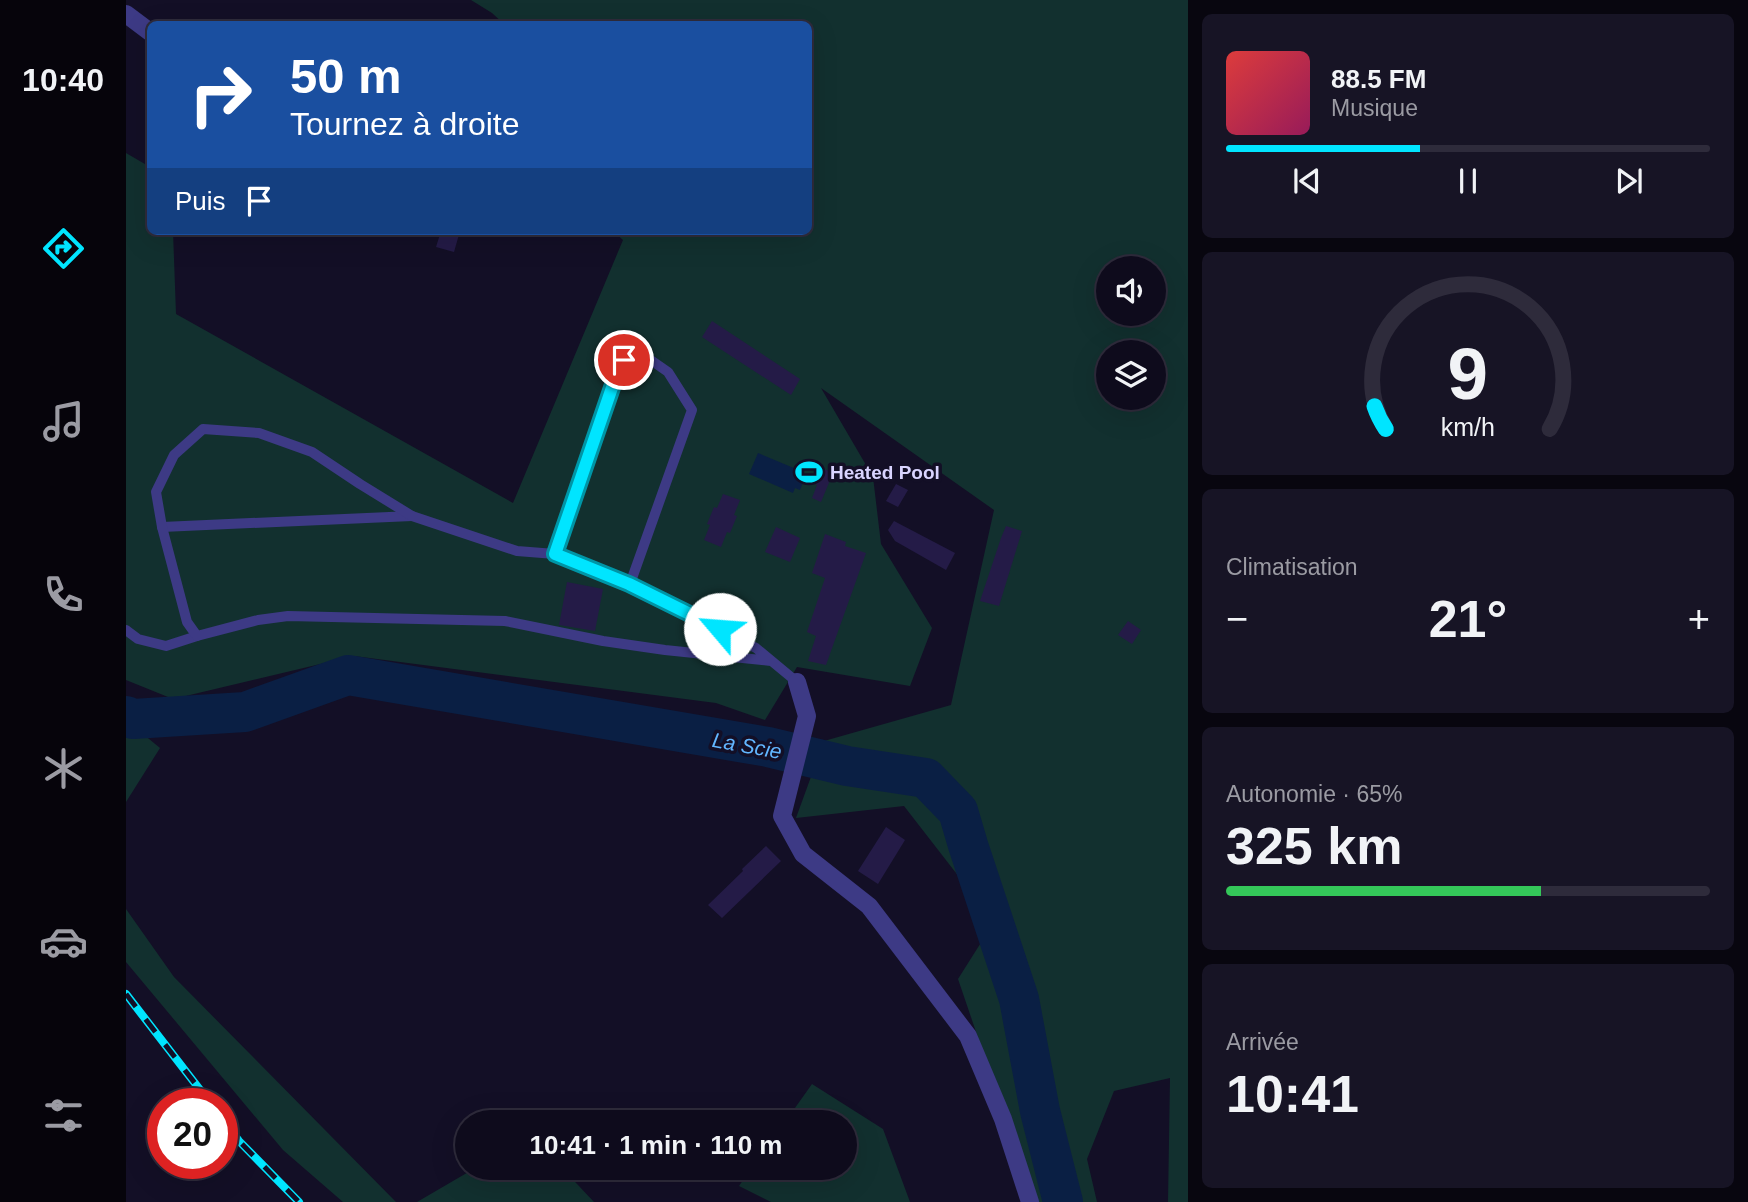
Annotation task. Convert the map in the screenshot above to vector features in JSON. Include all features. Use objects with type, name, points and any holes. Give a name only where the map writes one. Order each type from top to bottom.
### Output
[{"type":"street","points":[[126,14],[147,30]]},
{"type":"street","points":[[797,682],[807,716],[782,816],[803,854],[869,906],[968,1036],[1003,1119],[1030,1202]]},
{"type":"lane","points":[[555,554],[617,373],[632,347],[668,372],[692,410],[629,584]]},
{"type":"lane","points":[[197,636],[187,622],[162,527],[156,492],[174,454],[203,429],[259,433],[312,452],[412,516],[517,551],[555,554],[629,584],[756,648],[797,682]]},
{"type":"lane","points":[[162,527],[412,516]]},
{"type":"lane","points":[[126,630],[138,639],[166,646],[258,620],[288,616],[505,621],[603,641],[771,661]]},
{"type":"green space","points":[[471,0],[1188,0],[1188,1202],[1168,1202],[1170,1078],[1114,1091],[1087,1159],[1097,1202],[1034,1202],[958,979],[994,922],[904,806],[796,818],[824,741],[951,705],[994,510],[821,388],[873,477],[881,544],[932,628],[910,686],[797,667],[765,720],[716,703],[354,656],[173,699],[126,680],[126,153],[147,165],[147,235],[173,235],[176,314],[513,503],[623,240],[617,235],[812,235],[812,21],[501,21]]},
{"type":"green space","points":[[126,720],[160,748],[126,802]]},
{"type":"green space","points":[[126,909],[174,977],[396,1202],[343,1202],[283,1150],[238,1096],[238,1088],[231,1088],[126,962]]},
{"type":"green space","points":[[812,1084],[853,1110],[794,1110]]},
{"type":"green space","points":[[857,1113],[883,1129],[910,1202],[771,1202],[739,1186],[743,1180],[857,1180]]},
{"type":"green space","points":[[455,1180],[573,1180],[594,1202],[417,1202]]},
{"type":"water","points":[[758,453],[801,471],[799,478],[804,480],[800,490],[795,488],[793,493],[749,474]]},
{"type":"building","points":[[440,235],[459,235],[454,252],[436,247]]},
{"type":"building","points":[[712,321],[800,379],[791,395],[702,337]]},
{"type":"building","points":[[818,466],[833,473],[821,502],[812,498],[817,485],[812,482]]},
{"type":"building","points":[[896,484],[908,490],[898,507],[886,501]]},
{"type":"building","points":[[723,494],[740,500],[734,515],[737,516],[721,547],[704,540],[714,507],[717,508]]},
{"type":"building","points":[[894,521],[955,553],[946,570],[895,541],[888,530]]},
{"type":"building","points":[[1006,526],[1022,531],[999,606],[980,601]]},
{"type":"building","points":[[776,527],[800,538],[790,562],[765,552]]},
{"type":"building","points":[[825,534],[846,542],[845,546],[866,553],[826,665],[808,661],[816,636],[807,632],[825,578],[812,573]]},
{"type":"building","points":[[567,582],[603,589],[595,631],[559,625]]},
{"type":"building","points":[[1128,621],[1141,630],[1132,644],[1118,635]]},
{"type":"building","points":[[886,827],[905,840],[878,884],[858,871]]},
{"type":"building","points":[[766,846],[781,861],[722,918],[708,905]]},
{"type":"waterway","name":"La Scie","points":[[126,716],[133,719],[245,712],[348,675],[768,747],[847,766],[926,778],[958,811],[1019,999],[1040,1111],[1063,1202]]},
{"type":"railway","points":[[126,994],[199,1088]]},
{"type":"railway","points":[[238,1140],[299,1202]]},
{"type":"place","name":"Heated Pool","points":[[809,472]]},
{"type":"route","points":[[624,360],[617,373],[555,554],[629,584],[720,629]]}]
